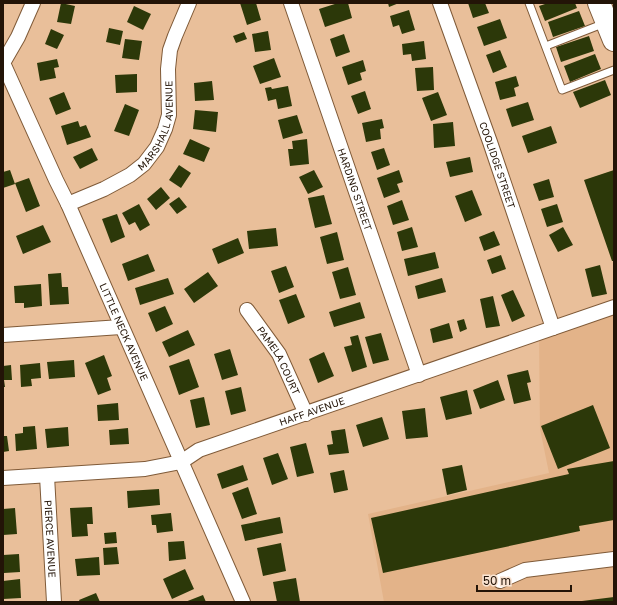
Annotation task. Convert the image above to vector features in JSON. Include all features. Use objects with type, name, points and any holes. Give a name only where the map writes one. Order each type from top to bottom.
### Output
[{"type":"street","points":[[3,63],[18,37],[33,3]]},
{"type":"street","name":"MARSHALL AVENUE","points":[[68,204],[104,189],[130,175],[144,164],[157,147],[169,115],[168,69],[170,50],[189,3]]},
{"type":"street","name":"HARDING STREET","points":[[291,3],[419,375]]},
{"type":"street","name":"COOLIDGE STREET","points":[[440,3],[490,142],[553,328]]},
{"type":"street","name":"LITTLE NECK AVENUE","points":[[3,63],[68,204],[243,602]]},
{"type":"street","name":"HAFF AVENUE","points":[[3,478],[145,469],[181,462],[199,450],[614,307]]},
{"type":"street","name":"PAMELA COURT","points":[[247,310],[279,354],[306,414]]},
{"type":"street","points":[[3,335],[122,327]]},
{"type":"street","name":"PIERCE AVENUE","points":[[47,476],[54,602]]},
{"type":"street","points":[[500,581],[525,570],[614,559]]},
{"type":"lane","points":[[529,3],[562,90],[614,70]]},
{"type":"lane","points":[[546,46],[607,22]]},
{"type":"shaded area","points":[[614,310],[614,602],[384,602],[368,514],[549,473],[540,429],[539,336]]},
{"type":"building","points":[[61,3],[75,6],[71,24],[57,22]]},
{"type":"building","points":[[240,3],[256,3],[261,20],[247,25]]},
{"type":"building","points":[[338,3],[348,3],[352,18],[325,27],[319,9]]},
{"type":"building","points":[[388,3],[399,3],[389,7]]},
{"type":"building","points":[[468,3],[485,3],[489,13],[473,18]]},
{"type":"building","points":[[548,3],[575,3],[577,8],[545,21],[539,6]]},
{"type":"building","points":[[134,6],[151,14],[143,30],[127,22]]},
{"type":"building","points":[[409,10],[415,30],[402,34],[399,25],[393,27],[390,16]]},
{"type":"building","points":[[579,11],[585,26],[553,37],[548,22]]},
{"type":"building","points":[[500,19],[507,38],[484,46],[477,27]]},
{"type":"building","points":[[109,28],[123,31],[120,45],[106,42]]},
{"type":"building","points":[[51,29],[64,35],[57,49],[45,44]]},
{"type":"building","points":[[268,31],[271,50],[255,52],[252,34]]},
{"type":"building","points":[[244,32],[247,39],[236,43],[233,36]]},
{"type":"building","points":[[344,34],[350,52],[336,57],[330,39]]},
{"type":"building","points":[[589,36],[594,51],[561,62],[556,47]]},
{"type":"building","points":[[125,39],[142,41],[139,60],[122,58]]},
{"type":"building","points":[[424,41],[426,59],[412,61],[411,54],[403,55],[402,44]]},
{"type":"building","points":[[500,50],[507,67],[493,73],[486,55]]},
{"type":"building","points":[[595,54],[601,69],[570,82],[564,66]]},
{"type":"building","points":[[274,58],[281,77],[260,84],[253,66]]},
{"type":"building","points":[[57,59],[59,67],[54,68],[56,78],[40,81],[37,63]]},
{"type":"building","points":[[363,60],[366,71],[360,73],[362,80],[348,85],[342,67]]},
{"type":"building","points":[[433,67],[434,90],[417,91],[415,68]]},
{"type":"building","points":[[137,74],[137,92],[116,93],[115,75]]},
{"type":"building","points":[[516,76],[519,86],[514,88],[516,96],[500,100],[495,82]]},
{"type":"building","points":[[605,80],[611,95],[580,108],[573,92]]},
{"type":"building","points":[[212,81],[214,100],[195,101],[194,83]]},
{"type":"building","points":[[288,86],[292,106],[278,109],[276,99],[268,101],[265,88],[271,87],[272,89]]},
{"type":"building","points":[[365,91],[371,109],[358,114],[351,96]]},
{"type":"building","points":[[64,92],[71,109],[56,115],[49,98]]},
{"type":"building","points":[[438,92],[447,115],[431,121],[422,98]]},
{"type":"building","points":[[528,102],[534,120],[512,127],[506,109]]},
{"type":"building","points":[[125,104],[139,110],[129,136],[114,131]]},
{"type":"building","points":[[195,110],[218,112],[216,132],[193,129]]},
{"type":"building","points":[[297,115],[303,133],[283,139],[278,120]]},
{"type":"building","points":[[382,119],[384,128],[380,129],[381,139],[366,142],[362,123]]},
{"type":"building","points":[[78,121],[80,127],[86,125],[91,137],[67,145],[61,126]]},
{"type":"building","points":[[453,122],[455,146],[434,148],[433,124]]},
{"type":"building","points":[[551,126],[557,143],[528,153],[522,136]]},
{"type":"building","points":[[190,139],[210,148],[204,162],[183,154]]},
{"type":"building","points":[[307,139],[309,164],[290,166],[288,149],[293,149],[292,141]]},
{"type":"building","points":[[92,148],[98,160],[80,169],[73,157]]},
{"type":"building","points":[[384,148],[390,165],[377,170],[371,152]]},
{"type":"building","points":[[470,157],[473,172],[450,177],[446,162]]},
{"type":"building","points":[[179,165],[191,173],[181,188],[169,180]]},
{"type":"building","points":[[10,170],[15,184],[3,188],[3,172]]},
{"type":"building","points":[[314,170],[323,187],[308,194],[299,177]]},
{"type":"building","points":[[399,170],[403,182],[397,184],[400,192],[384,198],[377,178]]},
{"type":"building","points":[[614,170],[614,261],[612,261],[584,180]]},
{"type":"building","points":[[29,178],[40,206],[26,212],[15,183]]},
{"type":"building","points":[[549,179],[554,197],[539,201],[533,184]]},
{"type":"building","points":[[161,187],[170,198],[156,210],[147,199]]},
{"type":"building","points":[[472,190],[482,215],[465,222],[455,196]]},
{"type":"building","points":[[324,195],[332,224],[315,228],[308,198]]},
{"type":"building","points":[[179,197],[187,207],[177,214],[169,204]]},
{"type":"building","points":[[402,200],[409,220],[393,225],[387,206]]},
{"type":"building","points":[[139,204],[150,225],[140,231],[135,222],[129,225],[122,213]]},
{"type":"building","points":[[557,204],[563,222],[547,227],[541,209]]},
{"type":"building","points":[[117,214],[125,237],[111,243],[102,219]]},
{"type":"building","points":[[43,225],[51,242],[23,254],[16,236]]},
{"type":"building","points":[[412,227],[418,247],[402,251],[397,232]]},
{"type":"building","points":[[563,227],[573,245],[558,252],[549,235]]},
{"type":"building","points":[[276,228],[278,246],[249,249],[247,231]]},
{"type":"building","points":[[494,231],[500,245],[484,251],[479,237]]},
{"type":"building","points":[[337,232],[344,260],[327,264],[320,237]]},
{"type":"building","points":[[238,238],[244,253],[218,264],[212,249]]},
{"type":"building","points":[[435,252],[439,268],[408,276],[404,259]]},
{"type":"building","points":[[148,254],[155,271],[128,281],[122,264]]},
{"type":"building","points":[[501,255],[506,269],[492,274],[487,260]]},
{"type":"building","points":[[600,265],[607,294],[592,297],[585,269]]},
{"type":"building","points":[[286,266],[294,287],[279,293],[271,271]]},
{"type":"building","points":[[348,267],[356,295],[340,299],[332,272]]},
{"type":"building","points":[[208,272],[218,286],[194,303],[184,289]]},
{"type":"building","points":[[61,273],[62,287],[68,287],[69,304],[50,305],[48,274]]},
{"type":"building","points":[[168,278],[174,294],[140,305],[135,288]]},
{"type":"building","points":[[442,278],[446,292],[418,299],[415,286]]},
{"type":"building","points":[[41,284],[42,306],[24,308],[24,303],[15,303],[14,286]]},
{"type":"building","points":[[513,290],[525,316],[512,322],[501,295]]},
{"type":"building","points":[[296,294],[305,317],[288,324],[279,300]]},
{"type":"building","points":[[493,296],[500,326],[486,328],[480,299]]},
{"type":"building","points":[[360,302],[365,318],[334,327],[329,312]]},
{"type":"building","points":[[165,306],[173,324],[156,332],[148,313]]},
{"type":"building","points":[[464,319],[467,329],[460,332],[457,321]]},
{"type":"building","points":[[449,323],[453,338],[433,343],[430,329]]},
{"type":"building","points":[[188,330],[195,345],[169,357],[162,342]]},
{"type":"building","points":[[381,333],[389,360],[373,364],[365,337]]},
{"type":"building","points":[[358,335],[367,367],[352,372],[344,347],[352,345],[350,337]]},
{"type":"building","points":[[230,349],[238,375],[222,380],[214,354]]},
{"type":"building","points":[[324,352],[334,376],[318,383],[309,359]]},
{"type":"building","points":[[104,355],[112,376],[107,378],[111,390],[98,395],[85,363]]},
{"type":"building","points":[[189,359],[199,387],[179,395],[169,366]]},
{"type":"building","points":[[74,360],[75,377],[49,379],[47,362]]},
{"type":"building","points":[[40,363],[41,378],[31,379],[32,386],[21,387],[20,365]]},
{"type":"building","points":[[11,365],[12,380],[4,380],[5,387],[3,387],[3,366]]},
{"type":"building","points":[[528,370],[531,382],[527,383],[531,400],[514,404],[507,375]]},
{"type":"building","points":[[498,380],[505,400],[480,409],[473,390]]},
{"type":"building","points":[[241,387],[246,411],[231,415],[225,391]]},
{"type":"building","points":[[467,390],[472,414],[446,420],[440,397]]},
{"type":"building","points":[[204,397],[210,425],[196,428],[190,400]]},
{"type":"building","points":[[118,403],[119,420],[98,421],[97,405]]},
{"type":"building","points":[[593,405],[610,448],[558,469],[541,426]]},
{"type":"building","points":[[425,408],[428,437],[406,439],[402,411]]},
{"type":"building","points":[[382,417],[389,439],[363,447],[356,425]]},
{"type":"building","points":[[35,426],[37,449],[16,451],[15,434],[23,433],[23,427]]},
{"type":"building","points":[[68,427],[69,446],[47,448],[45,429]]},
{"type":"building","points":[[128,428],[129,444],[110,445],[109,430]]},
{"type":"building","points":[[345,429],[349,453],[329,455],[327,445],[333,444],[331,431]]},
{"type":"building","points":[[3,436],[7,436],[9,451],[3,452]]},
{"type":"building","points":[[306,443],[314,473],[297,477],[290,447]]},
{"type":"building","points":[[278,453],[288,479],[272,485],[263,458]]},
{"type":"building","points":[[614,461],[614,520],[579,526],[580,531],[383,573],[371,518],[569,474],[567,469]]},
{"type":"building","points":[[243,465],[248,480],[222,489],[217,474]]},
{"type":"building","points":[[462,465],[467,490],[447,495],[442,469]]},
{"type":"building","points":[[344,470],[348,490],[334,493],[330,473]]},
{"type":"building","points":[[248,487],[257,514],[242,519],[232,493]]},
{"type":"building","points":[[159,489],[160,505],[128,508],[127,491]]},
{"type":"building","points":[[92,507],[93,524],[87,524],[88,536],[72,537],[70,508]]},
{"type":"building","points":[[15,508],[17,534],[3,535],[3,509]]},
{"type":"building","points":[[171,513],[173,531],[157,533],[156,525],[152,525],[151,515]]},
{"type":"building","points":[[280,517],[283,533],[245,541],[241,525]]},
{"type":"building","points":[[116,532],[117,543],[105,544],[104,533]]},
{"type":"building","points":[[184,541],[186,559],[169,561],[168,542]]},
{"type":"building","points":[[281,543],[286,571],[263,576],[257,548]]},
{"type":"building","points":[[117,547],[119,564],[104,565],[103,548]]},
{"type":"building","points":[[19,554],[20,572],[4,573],[3,555]]},
{"type":"building","points":[[99,557],[100,575],[77,576],[75,559]]},
{"type":"building","points":[[185,569],[194,589],[172,599],[163,579]]},
{"type":"building","points":[[296,578],[300,602],[277,602],[273,582]]},
{"type":"building","points":[[20,579],[21,598],[3,599],[3,581]]},
{"type":"building","points":[[96,593],[100,602],[80,602],[79,600]]},
{"type":"building","points":[[203,595],[206,602],[185,602]]},
{"type":"building","points":[[614,597],[614,602],[582,602],[582,601]]}]
